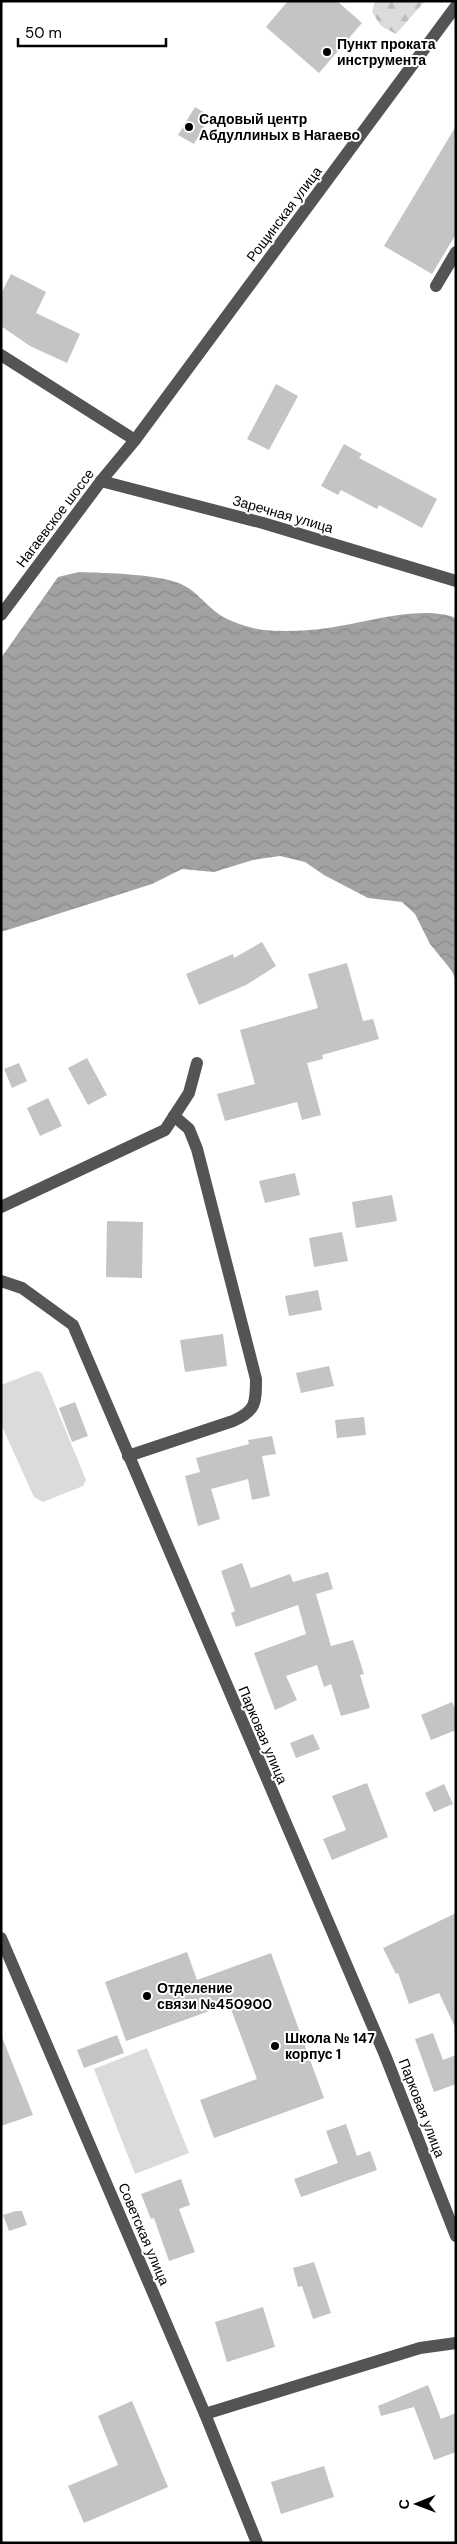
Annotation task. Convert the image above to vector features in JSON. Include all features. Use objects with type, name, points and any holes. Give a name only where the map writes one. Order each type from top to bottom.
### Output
[{"type":"street","name":"Рощинская улица","points":[[135,440],[456,6]]},
{"type":"street","points":[[436,286],[456,252]]},
{"type":"street","points":[[1,355],[135,440]]},
{"type":"street","name":"Нагаевское шоссе","points":[[1,615],[101,481],[135,440]]},
{"type":"street","name":"Заречная улица","points":[[101,481],[263,524],[456,581]]},
{"type":"street","points":[[1,1207],[165,1130],[189,1093],[196,1063]]},
{"type":"street","points":[[128,1456],[233,1421],[247,1414],[256,1401],[256,1380],[197,1149],[189,1129],[174,1116]]},
{"type":"street","name":"Парковая улица","points":[[1,1281],[22,1288],[73,1325],[385,2055],[456,2236]]},
{"type":"street","name":"Советская улица","points":[[1,1938],[205,2414],[257,2543]]},
{"type":"street","points":[[205,2414],[420,2348],[456,2343]]},
{"type":"green space","points":[[375,1],[425,1],[396,34],[381,26],[372,12]]},
{"type":"green space","points":[[37,1371],[42,1373],[86,1480],[83,1486],[43,1502],[34,1497],[1,1424],[1,1385]]},
{"type":"green space","points":[[147,2048],[189,2153],[135,2174],[94,2069]]},
{"type":"water","points":[[79,572],[159,578],[181,584],[224,618],[263,630],[320,629],[410,614],[442,614],[456,618],[456,981],[452,971],[430,944],[415,914],[402,902],[368,898],[324,875],[305,862],[280,856],[253,860],[214,872],[182,869],[152,884],[1,932],[1,658],[58,577]]},
{"type":"building","points":[[288,1],[337,1],[362,23],[319,73],[266,27]]},
{"type":"building","points":[[195,107],[210,116],[194,144],[178,135]]},
{"type":"building","points":[[456,126],[456,234],[432,274],[384,246]]},
{"type":"building","points":[[11,274],[46,292],[36,313],[80,334],[67,363],[30,346],[1,326],[1,294]]},
{"type":"building","points":[[276,384],[298,396],[269,450],[247,439]]},
{"type":"building","points":[[344,444],[362,454],[359,458],[437,499],[422,528],[379,505],[377,509],[341,490],[338,495],[321,486]]},
{"type":"building","points":[[262,942],[276,966],[246,985],[199,1005],[186,974],[233,954],[234,958]]},
{"type":"building","points":[[347,963],[363,1021],[373,1019],[379,1039],[322,1055],[323,1059],[307,1063],[321,1115],[302,1120],[297,1102],[225,1121],[217,1094],[255,1084],[240,1030],[318,1008],[308,974]]},
{"type":"building","points":[[87,1058],[107,1095],[88,1105],[68,1068]]},
{"type":"building","points":[[19,1063],[27,1081],[12,1088],[4,1069]]},
{"type":"building","points":[[48,1098],[62,1126],[40,1136],[27,1108]]},
{"type":"building","points":[[295,1173],[300,1195],[265,1203],[259,1181]]},
{"type":"building","points":[[392,1195],[397,1221],[356,1228],[352,1202]]},
{"type":"building","points":[[107,1221],[143,1222],[142,1278],[106,1277]]},
{"type":"building","points":[[342,1232],[348,1261],[314,1267],[309,1238]]},
{"type":"building","points":[[318,1290],[322,1310],[289,1316],[285,1296]]},
{"type":"building","points":[[223,1334],[227,1366],[185,1372],[180,1340]]},
{"type":"building","points":[[329,1366],[334,1386],[301,1393],[296,1373]]},
{"type":"building","points":[[75,1402],[88,1436],[72,1442],[59,1408]]},
{"type":"building","points":[[364,1417],[366,1435],[337,1438],[335,1420]]},
{"type":"building","points":[[272,1436],[276,1454],[262,1456],[270,1496],[252,1500],[248,1479],[211,1489],[220,1519],[198,1526],[185,1476],[200,1472],[196,1458],[249,1444],[248,1440]]},
{"type":"building","points":[[242,1563],[251,1588],[290,1574],[293,1582],[328,1572],[333,1589],[316,1594],[331,1646],[353,1640],[364,1674],[360,1675],[370,1708],[341,1716],[331,1684],[324,1687],[317,1665],[286,1676],[297,1700],[275,1710],[254,1653],[306,1634],[298,1605],[236,1627],[231,1613],[235,1611],[221,1571]]},
{"type":"building","points":[[452,1702],[456,1710],[456,1730],[431,1740],[421,1715]]},
{"type":"building","points":[[313,1734],[320,1749],[296,1758],[290,1743]]},
{"type":"building","points":[[367,1783],[388,1837],[332,1860],[323,1839],[346,1830],[332,1796]]},
{"type":"building","points":[[444,1784],[453,1804],[434,1812],[425,1793]]},
{"type":"building","points":[[456,1913],[456,2029],[439,1993],[409,2004],[398,1973],[396,1974],[383,1948]]},
{"type":"building","name":"Школа № 147 корпус 1","points":[[187,1952],[197,1980],[271,1953],[324,2098],[214,2138],[200,2100],[257,2079],[229,2004],[126,2041],[105,1982]]},
{"type":"building","points":[[433,2033],[443,2060],[456,2055],[456,2084],[434,2092],[415,2039]]},
{"type":"building","points":[[117,2035],[124,2053],[84,2068],[77,2050]]},
{"type":"building","points":[[1,2038],[33,2115],[1,2126]]},
{"type":"building","points":[[346,2124],[357,2156],[370,2151],[377,2170],[301,2197],[294,2179],[338,2163],[326,2131]]},
{"type":"building","points":[[181,2179],[190,2205],[179,2209],[195,2252],[169,2261],[154,2218],[151,2219],[141,2194]]},
{"type":"building","points":[[22,2211],[27,2225],[9,2231],[3,2215]]},
{"type":"building","points":[[314,2262],[331,2313],[313,2319],[302,2286],[298,2287],[293,2268]]},
{"type":"building","points":[[263,2307],[275,2347],[227,2362],[215,2322]]},
{"type":"building","points":[[428,2385],[441,2419],[456,2413],[456,2452],[434,2460],[414,2407],[381,2416],[378,2406]]},
{"type":"building","points":[[132,2401],[168,2487],[84,2523],[68,2486],[118,2465],[98,2416]]},
{"type":"building","points":[[324,2466],[334,2497],[281,2514],[271,2482]]},
{"type":"place","name":"Пункт проката инструмента","points":[[327,52]]},
{"type":"place","name":"Садовый центр Абдуллиных в Нагаево","points":[[189,127]]},
{"type":"place","name":"Отделение связи №450900","points":[[147,1996]]},
{"type":"place","name":"Школа № 147 корпус 1","points":[[275,2046]]}]
